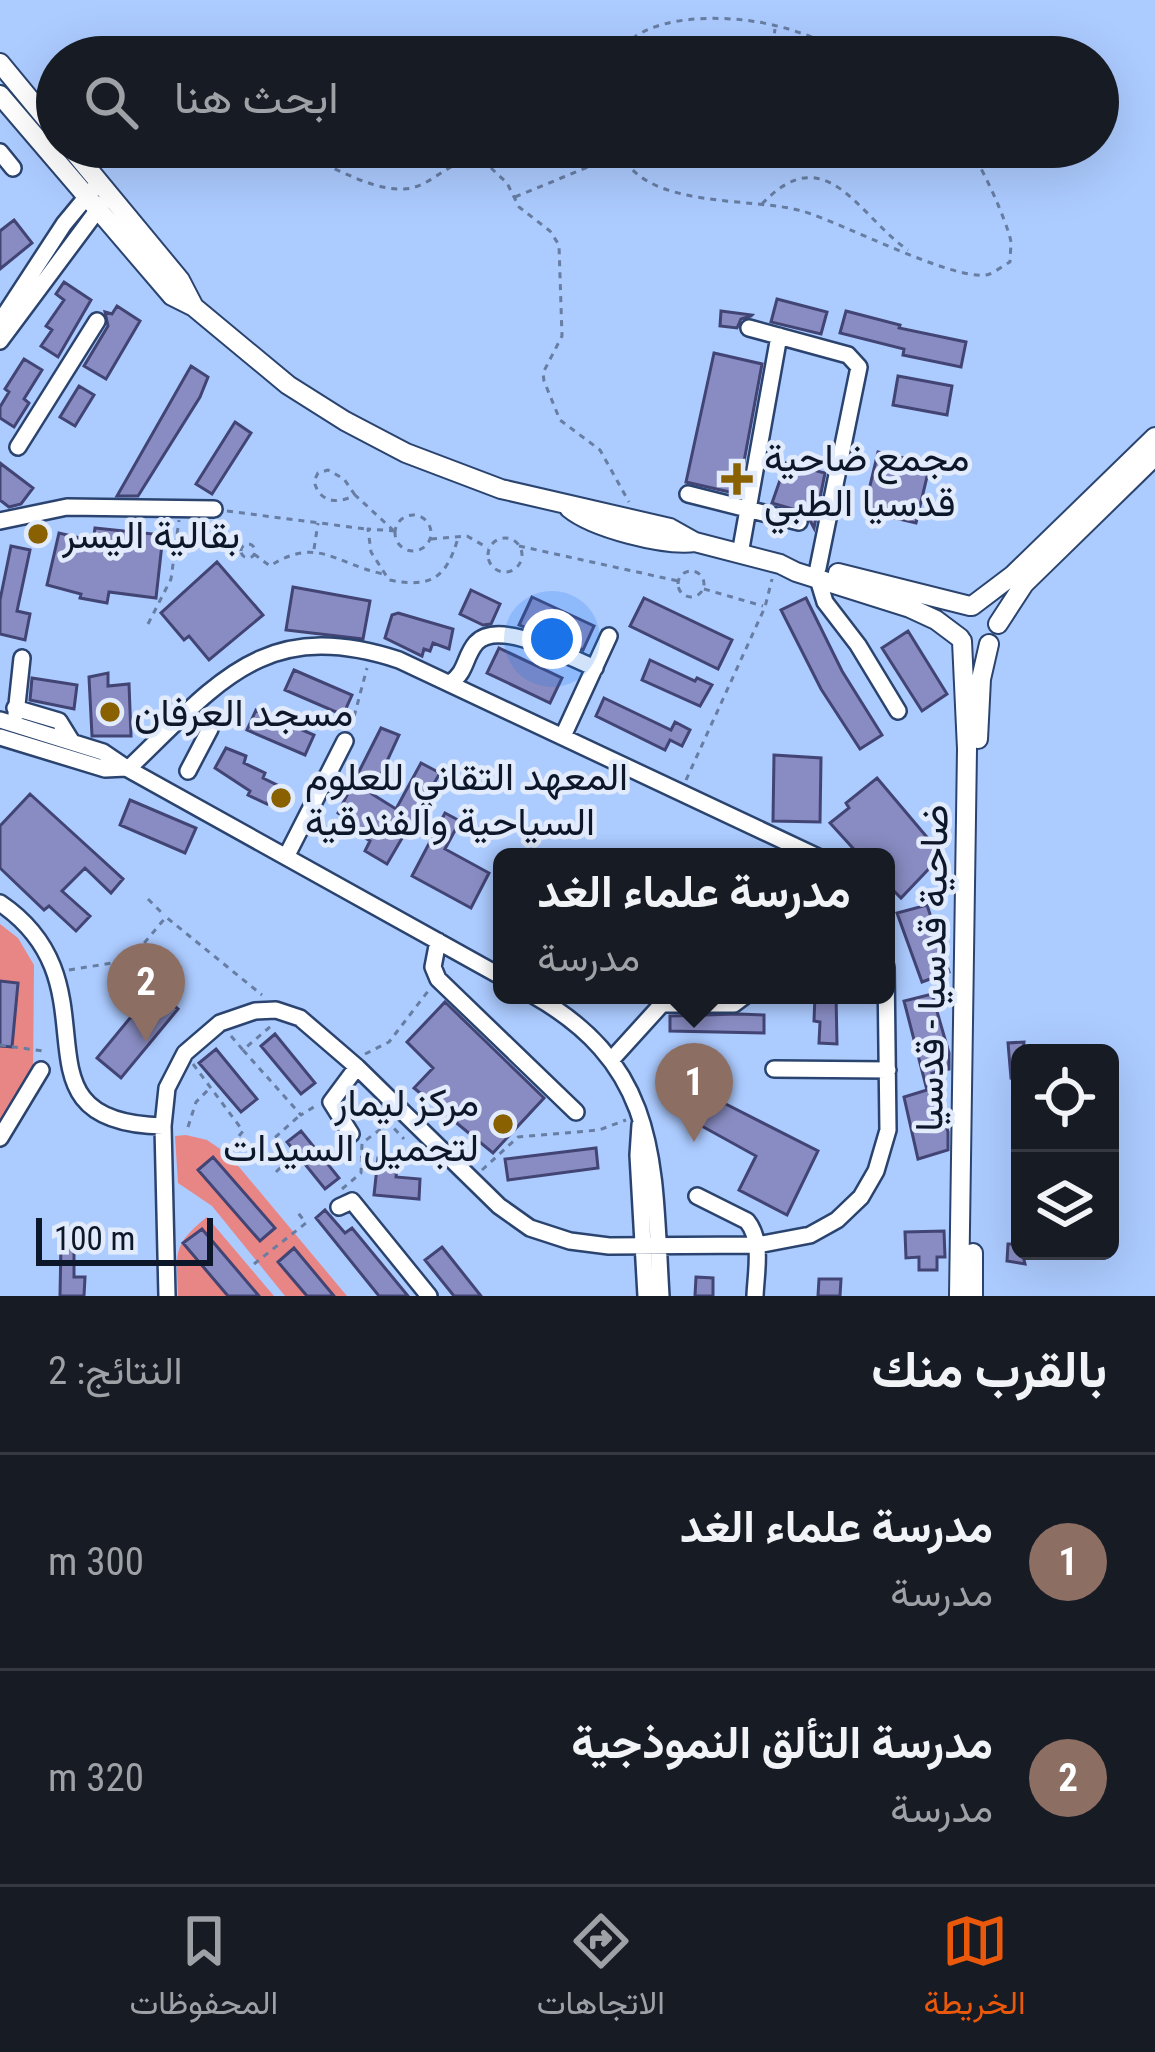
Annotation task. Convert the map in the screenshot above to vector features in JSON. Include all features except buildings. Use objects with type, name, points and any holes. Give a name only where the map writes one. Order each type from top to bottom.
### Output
[{"type":"main road","points":[[0,63],[36,107]]},
{"type":"main road","points":[[0,95],[36,128]]},
{"type":"main road","points":[[77,168],[97,197],[180,280],[194,307],[288,385],[375,438],[469,479],[567,507],[638,520],[677,531],[695,542]]},
{"type":"main road","points":[[961,639],[958,616],[1013,575],[1155,437]]},
{"type":"main road","points":[[818,573],[923,614],[975,647],[989,644],[1024,584],[1155,456]]},
{"type":"main road","points":[[567,507],[593,522],[666,542],[695,542],[989,609],[998,623]]},
{"type":"main road","name":"ضاحية قدسيا - قدسيا","points":[[958,1296],[967,808],[961,639]]},
{"type":"main road","name":"ضاحية قدسيا - قدسيا","points":[[973,1296],[971,951],[980,691],[989,644]]},
{"type":"street","points":[[0,152],[13,168]]},
{"type":"street","points":[[0,341],[5,316],[97,197]]},
{"type":"street","points":[[18,447],[97,321]]},
{"type":"street","points":[[749,328],[848,355],[859,367],[818,573],[826,602],[898,711]]},
{"type":"street","points":[[740,554],[778,336]]},
{"type":"street","points":[[688,494],[799,522]]},
{"type":"street","points":[[0,521],[68,507],[214,509]]},
{"type":"street","points":[[450,683],[463,674],[473,646],[496,633],[595,668]]},
{"type":"street","points":[[563,736],[609,636]]},
{"type":"street","points":[[0,737],[105,769],[127,769],[226,678],[248,664],[294,645],[345,645],[370,650],[450,683],[799,848]]},
{"type":"street","points":[[22,658],[10,718],[109,754],[127,769],[493,972]]},
{"type":"street","points":[[188,771],[210,729]]},
{"type":"street","points":[[287,855],[347,735]]},
{"type":"street","points":[[0,903],[34,938],[50,975],[45,1031]]},
{"type":"street","points":[[438,941],[433,967],[437,980],[576,1112]]},
{"type":"street","points":[[554,1004],[613,1058],[639,1119],[638,1155],[661,1296]]},
{"type":"street","points":[[613,1058],[662,1004],[734,1004]]},
{"type":"street","points":[[166,1296],[158,1272],[167,1088],[185,1053],[220,1023],[254,1011],[281,1011],[312,1027],[471,1179],[530,1228],[570,1241],[757,1245],[810,1235],[837,1220],[861,1197],[884,1150],[887,1004]]},
{"type":"street","points":[[0,1138],[44,1078],[43,1051]]},
{"type":"street","points":[[351,1134],[331,1102],[357,1067]]},
{"type":"street","points":[[775,1069],[888,1070]]},
{"type":"street","points":[[70,1109],[104,1123],[163,1126]]},
{"type":"street","points":[[697,1196],[747,1221],[756,1236],[755,1296]]},
{"type":"street","points":[[345,1203],[429,1296]]},
{"type":"street","points":[[646,1296],[651,1246]]},
{"type":"path","points":[[640,36],[682,20],[758,22],[800,36]]},
{"type":"path","points":[[774,36],[776,27]]},
{"type":"path","points":[[336,168],[394,189],[418,187],[447,168]]},
{"type":"path","points":[[491,168],[526,215],[550,231],[562,258],[562,336],[543,373],[550,402],[560,420],[599,450],[638,520]]},
{"type":"path","points":[[515,197],[586,168]]},
{"type":"path","points":[[628,168],[670,189],[718,201],[800,211],[945,267],[986,274],[1010,262],[1011,243],[981,168]]},
{"type":"path","points":[[760,205],[775,190],[803,178],[832,181],[858,199],[885,235],[914,254]]},
{"type":"path","points":[[355,495],[343,501],[326,500],[316,491],[314,481],[318,473],[328,470],[344,479],[395,531]]},
{"type":"path","points":[[148,624],[171,579],[180,507]]},
{"type":"path","points":[[214,509],[395,531]]},
{"type":"path","points":[[417,515],[428,521],[431,539],[412,552],[397,543],[395,531],[400,520],[417,515]]},
{"type":"path","points":[[314,551],[318,521]]},
{"type":"path","points":[[368,529],[370,552],[389,580],[409,584],[432,581],[451,562],[458,538]]},
{"type":"path","points":[[431,539],[467,536],[489,549],[492,565],[506,571],[520,562],[519,547]]},
{"type":"path","points":[[489,549],[506,538],[519,547],[678,581]]},
{"type":"path","points":[[254,554],[270,566],[291,551],[314,551],[385,574]]},
{"type":"path","points":[[680,793],[765,607],[778,563]]},
{"type":"path","points":[[678,581],[686,571],[695,571],[702,576],[704,589]]},
{"type":"path","points":[[678,581],[685,596],[704,589]]},
{"type":"path","points":[[704,589],[765,607]]},
{"type":"path","points":[[347,735],[362,698],[368,663]]},
{"type":"path","points":[[148,899],[281,1011],[243,1050]]},
{"type":"path","points":[[50,975],[130,960],[166,917]]},
{"type":"path","points":[[357,1067],[361,1056],[389,1042],[437,980]]},
{"type":"path","points":[[220,1023],[301,1115]]},
{"type":"path","points":[[0,1046],[43,1051]]},
{"type":"path","points":[[185,1053],[243,1131],[232,1145]]},
{"type":"path","points":[[188,1127],[196,1102],[210,1088]]},
{"type":"path","points":[[276,1172],[289,1159],[272,1140],[316,1105]]},
{"type":"path","points":[[471,1179],[518,1137],[599,1130],[639,1119]]},
{"type":"path","points":[[345,1203],[340,1187],[361,1173],[362,1143],[389,1124],[404,1138]]},
{"type":"path","points":[[254,1264],[306,1223],[295,1208]]},
{"type":"shaded area","points":[[0,924],[18,938],[34,965],[33,1080],[0,1131]]},
{"type":"shaded area","points":[[175,1136],[207,1140],[229,1155],[347,1296],[285,1296],[212,1206],[178,1183]]},
{"type":"shaded area","points":[[207,1217],[274,1296],[178,1296],[179,1251],[187,1235]]},
{"type":"place","name":"مجمع ضاحية قدسيا الطبي","points":[[737,479]]},
{"type":"place","name":"بقالية اليسر","points":[[38,534]]},
{"type":"place","name":"مسجد العرفان","points":[[110,712]]},
{"type":"place","name":"المعهد التقاني للعلوم السياحية والفندقية","points":[[281,798]]},
{"type":"place","name":"مدرسة التألق النموذجية","points":[[146,1042]]},
{"type":"place","name":"مركز ليمار لتجميل السيدات","points":[[503,1124]]},
{"type":"place","name":"مدرسة علماء الغد","points":[[694,1142]]}]
